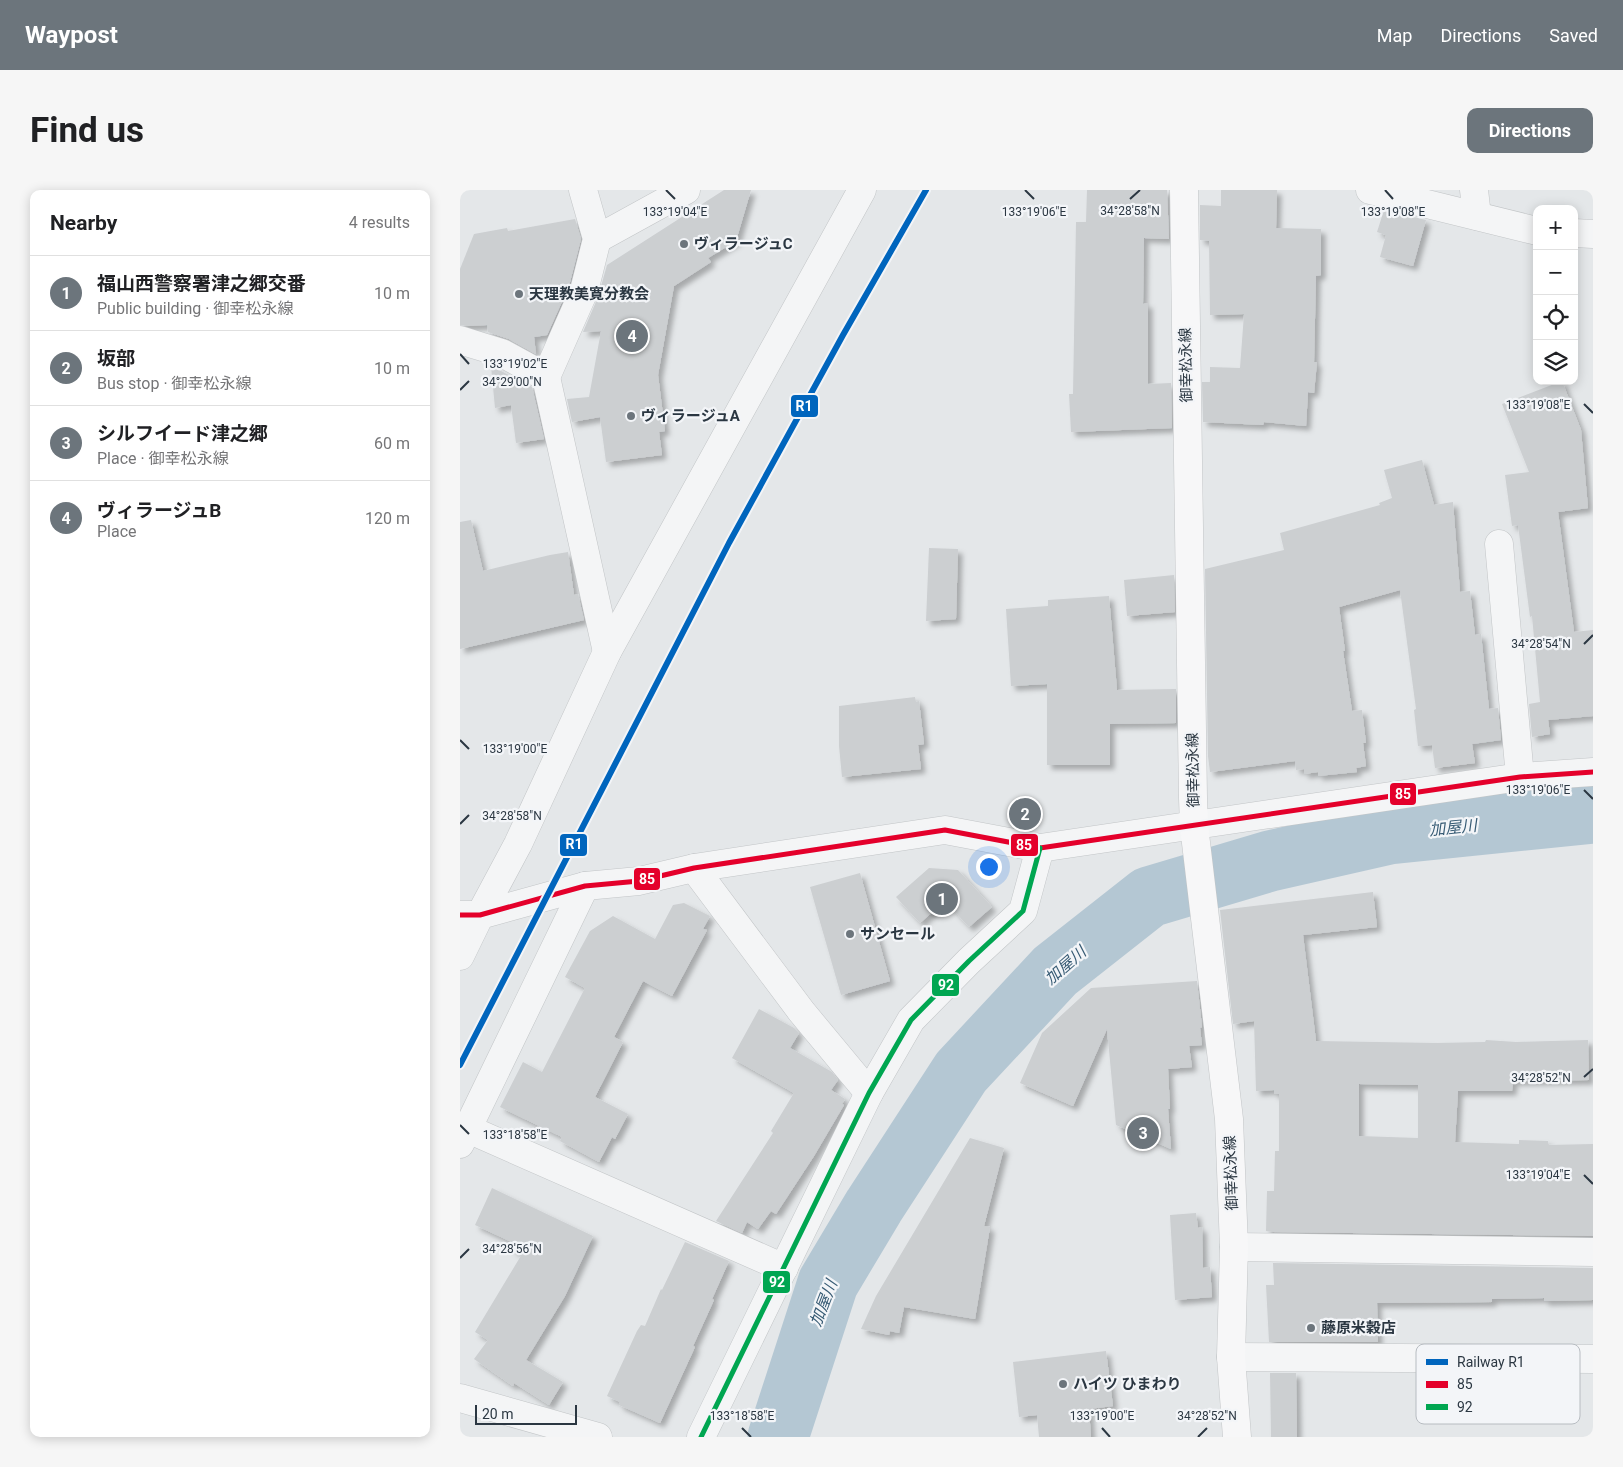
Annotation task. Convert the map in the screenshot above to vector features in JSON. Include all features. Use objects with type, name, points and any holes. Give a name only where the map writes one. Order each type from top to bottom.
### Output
[{"type":"main road","name":"御幸松永線","points":[[1184,190],[1188,560],[1194,826],[1229,1120],[1234,1247],[1231,1357],[1237,1437]]},
{"type":"street","points":[[583,190],[598,239],[584,291],[546,377],[606,652]]},
{"type":"street","points":[[598,239],[686,190]]},
{"type":"street","points":[[460,956],[470,915],[518,844],[606,652],[862,190]]},
{"type":"street","points":[[1370,190],[1476,203],[1533,229]]},
{"type":"street","points":[[1578,233],[1593,234]]},
{"type":"street","points":[[460,340],[502,353],[546,377]]},
{"type":"street","points":[[1499,544],[1520,777]]},
{"type":"street","points":[[470,915],[585,886],[639,881],[694,868],[945,830],[1040,848],[1520,777],[1593,772]]},
{"type":"street","points":[[701,1437],[869,1093],[911,1020],[969,961],[1023,911],[1040,848]]},
{"type":"street","points":[[694,868],[801,1011],[869,1093]]},
{"type":"street","points":[[585,886],[464,1136],[784,1268]]},
{"type":"street","points":[[1234,1247],[1593,1252]]},
{"type":"street","points":[[1231,1357],[1416,1358]]},
{"type":"street","points":[[1580,1359],[1593,1359]]},
{"type":"street","points":[[460,1398],[598,1437]]},
{"type":"building","points":[[724,190],[751,190],[736,241],[708,258],[711,262],[674,286],[658,375],[665,431],[659,432],[662,455],[606,462],[600,417],[572,422],[567,399],[589,397],[601,331],[583,332],[598,297],[607,265]]},
{"type":"building","points":[[1087,190],[1167,190],[1169,239],[1144,238],[1143,304],[1148,303],[1148,384],[1171,383],[1172,428],[1071,432],[1069,394],[1073,394],[1076,222],[1086,222]]},
{"type":"building","points":[[1221,190],[1277,190],[1276,228],[1321,229],[1321,275],[1316,276],[1314,362],[1317,362],[1314,393],[1308,392],[1306,426],[1264,422],[1263,425],[1203,422],[1202,382],[1210,382],[1210,367],[1240,368],[1244,314],[1210,315],[1209,241],[1200,240],[1200,205],[1221,206]]},
{"type":"building","points":[[1384,210],[1426,220],[1413,266],[1380,257],[1386,235],[1377,232]]},
{"type":"building","name":"天理教美寛分教会","points":[[575,219],[581,239],[569,286],[547,335],[534,337],[536,354],[509,339],[488,332],[487,325],[460,325],[460,269],[474,234],[507,228],[508,231]]},
{"type":"building","points":[[491,366],[532,387],[544,439],[516,443],[511,405],[495,408]]},
{"type":"building","points":[[1552,385],[1564,385],[1581,430],[1588,508],[1558,512],[1574,632],[1593,630],[1593,716],[1548,720],[1550,734],[1532,737],[1529,704],[1540,702],[1532,616],[1530,617],[1518,525],[1512,526],[1505,475],[1529,472],[1502,404]]},
{"type":"building","points":[[1422,460],[1434,505],[1453,502],[1460,592],[1470,591],[1475,635],[1481,634],[1489,709],[1498,708],[1501,740],[1472,744],[1475,763],[1435,768],[1432,745],[1418,746],[1414,710],[1416,709],[1400,590],[1339,607],[1352,711],[1362,710],[1366,743],[1363,743],[1366,766],[1356,768],[1357,772],[1318,776],[1318,772],[1304,774],[1304,769],[1296,770],[1295,761],[1210,772],[1208,756],[1205,569],[1284,550],[1280,533],[1380,505],[1379,503],[1392,498],[1384,470]]},
{"type":"building","points":[[471,520],[483,571],[568,552],[574,595],[578,594],[584,620],[460,649],[460,522]]},
{"type":"building","points":[[929,548],[958,549],[956,619],[926,621]]},
{"type":"building","points":[[1174,575],[1175,612],[1127,616],[1124,580]]},
{"type":"building","points":[[1109,596],[1117,690],[1176,689],[1176,723],[1110,724],[1110,765],[1047,765],[1047,684],[1011,686],[1006,609],[1048,606],[1048,600]]},
{"type":"building","points":[[915,697],[916,702],[919,701],[924,744],[918,745],[921,769],[842,777],[839,746],[839,706]]},
{"type":"building","points":[[929,868],[958,870],[992,907],[969,927],[945,901],[920,923],[896,897]]},
{"type":"building","name":"サンセール","points":[[860,873],[890,981],[841,995],[810,887]]},
{"type":"building","points":[[1373,892],[1377,927],[1303,935],[1316,1041],[1436,1043],[1485,1042],[1486,1040],[1516,1042],[1588,1040],[1589,1080],[1513,1081],[1512,1091],[1458,1091],[1455,1142],[1519,1144],[1519,1140],[1548,1141],[1548,1145],[1593,1144],[1593,1236],[1266,1231],[1267,1191],[1274,1191],[1275,1151],[1279,1151],[1279,1094],[1274,1094],[1274,1090],[1256,1091],[1254,1021],[1233,1024],[1220,910]],"holes":[[[1359,1084],[1418,1085],[1418,1138],[1359,1136]]]},
{"type":"building","points":[[684,903],[710,916],[703,929],[707,930],[672,996],[643,981],[614,1037],[623,1042],[595,1097],[628,1114],[615,1139],[612,1137],[599,1162],[560,1141],[562,1137],[500,1107],[523,1062],[542,1072],[585,988],[565,977],[590,931],[613,916],[655,939],[673,905]]},
{"type":"building","points":[[1197,981],[1202,1045],[1189,1046],[1192,1067],[1168,1069],[1171,1149],[1116,1125],[1107,1029],[1073,1106],[1020,1083],[1042,1033],[1091,988]]},
{"type":"building","points":[[759,1009],[794,1028],[799,1033],[790,1048],[832,1072],[838,1080],[831,1090],[845,1099],[842,1104],[844,1105],[814,1156],[776,1214],[771,1211],[758,1229],[747,1222],[742,1233],[716,1221],[773,1133],[771,1131],[794,1093],[732,1058]]},
{"type":"building","points":[[970,1138],[1004,1148],[984,1226],[990,1227],[975,1319],[904,1307],[899,1333],[890,1331],[889,1335],[861,1329],[876,1296]]},
{"type":"building","points":[[492,1188],[593,1236],[565,1296],[526,1360],[563,1382],[549,1405],[514,1383],[513,1386],[474,1359],[488,1340],[475,1332],[522,1254],[511,1249],[514,1243],[475,1225]]},
{"type":"building","points":[[1196,1213],[1198,1228],[1202,1227],[1203,1268],[1210,1267],[1212,1297],[1175,1300],[1170,1215]]},
{"type":"building","points":[[685,1242],[729,1261],[693,1346],[695,1347],[660,1423],[619,1405],[620,1402],[607,1396],[637,1331],[641,1325],[645,1326]]},
{"type":"building","points":[[1273,1263],[1593,1268],[1593,1300],[1544,1301],[1544,1298],[1492,1299],[1492,1302],[1377,1303],[1378,1342],[1269,1342],[1266,1285],[1274,1285]]},
{"type":"building","name":"ハイツ ひまわり","points":[[1106,1351],[1113,1406],[1089,1409],[1091,1437],[1039,1437],[1037,1415],[1019,1417],[1013,1362]]},
{"type":"building","points":[[1270,1373],[1296,1373],[1297,1437],[1271,1437]]},
{"type":"waterway","name":"加屋川","points":[[778,1437],[828,1283],[874,1206],[961,1072],[1055,971],[1149,897],[1270,861],[1389,834],[1593,813]]},
{"type":"rail line","name":"R1","points":[[460,1065],[729,543],[843,335],[926,190]]},
{"type":"transit line","name":"85","points":[[460,915],[480,915],[585,886],[639,881],[694,868],[945,830],[1040,848],[1520,777],[1593,772]]},
{"type":"transit line","name":"92","points":[[701,1437],[869,1093],[911,1020],[969,961],[1023,911],[1040,848]]},
{"type":"place","name":"ヴィラージュC","points":[[684,244]]},
{"type":"place","name":"天理教美寛分教会","points":[[519,294]]},
{"type":"place","name":"ヴィラージュB","points":[[632,336]]},
{"type":"place","name":"ヴィラージュA","points":[[631,416]]},
{"type":"place","name":"坂部","points":[[1025,814]]},
{"type":"place","name":"福山西警察署津之郷交番","points":[[942,899]]},
{"type":"place","name":"サンセール","points":[[850,934]]},
{"type":"place","name":"シルフイード津之郷","points":[[1143,1133]]},
{"type":"place","name":"藤原米穀店","points":[[1311,1328]]},
{"type":"place","name":"ハイツ ひまわり","points":[[1063,1384]]}]
